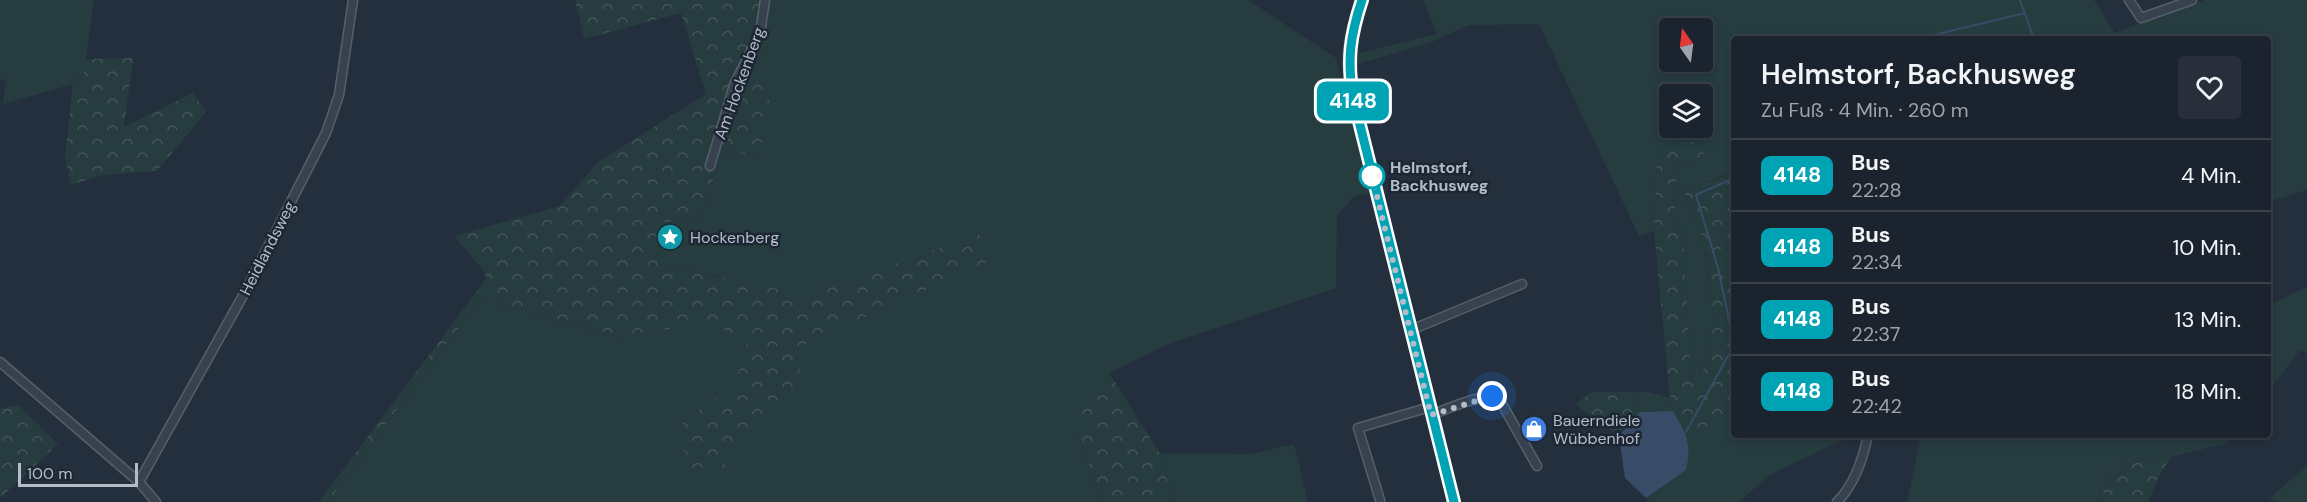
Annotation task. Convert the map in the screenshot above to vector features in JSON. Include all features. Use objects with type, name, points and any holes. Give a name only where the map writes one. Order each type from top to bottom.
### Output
[{"type":"main road","points":[[1362,0],[1353,28],[1349,51],[1349,73],[1353,97],[1454,502]]},
{"type":"street","name":"Heidlandsweg","points":[[139,482],[245,292],[326,133],[339,95],[352,0]]},
{"type":"street","name":"Am Hockenberg","points":[[710,166],[734,85],[760,33],[765,0]]},
{"type":"street","points":[[2129,0],[2141,18],[2192,0]]},
{"type":"street","points":[[1411,330],[1522,284]]},
{"type":"street","points":[[1,362],[139,482],[156,502]]},
{"type":"street","points":[[1380,500],[1358,428],[1478,399],[1492,396],[1502,404],[1537,466]]},
{"type":"street","points":[[1837,502],[1849,488],[1864,457],[1867,438]]},
{"type":"green space","points":[[0,0],[94,0],[84,73],[73,84],[3,104],[6,79],[0,80]]},
{"type":"green space","points":[[575,0],[763,0],[755,66],[767,71],[770,96],[759,156],[725,151],[717,167],[702,216],[661,223],[657,264],[806,295],[979,234],[989,261],[793,350],[805,380],[760,430],[731,442],[722,475],[687,466],[678,429],[712,399],[730,399],[749,337],[728,335],[715,321],[621,337],[480,299],[328,502],[319,502],[486,279],[485,272],[454,236],[560,206],[597,163],[706,94],[681,13],[584,39]]},
{"type":"green space","points":[[763,0],[1248,0],[1336,58],[1358,142],[1365,185],[1369,188],[1370,193],[1354,196],[1337,216],[1336,288],[1168,344],[1109,373],[1100,384],[1078,433],[1102,502],[328,502],[480,299],[621,337],[722,277],[657,264],[661,223],[702,216],[717,167],[725,151],[758,156],[755,67]]},
{"type":"green space","points":[[1423,0],[2094,0],[2115,33],[2205,0],[2307,0],[2307,190],[2271,201],[2271,36],[1731,36],[1731,172],[1684,192],[1699,228],[1705,250],[1714,318],[1703,370],[1691,384],[1684,248],[1675,205],[1676,165],[1705,158],[1657,147],[1654,231],[1639,236],[1539,24],[1469,25],[1432,42],[1355,65],[1356,54],[1437,34]]},
{"type":"green space","points":[[133,58],[124,127],[193,93],[206,112],[157,171],[103,175],[71,185],[65,156],[73,84],[84,73],[85,59]]},
{"type":"green space","points":[[1700,141],[1705,158],[1676,165],[1675,205],[1684,248],[1691,383],[1703,370],[1714,318],[1706,253],[1699,228],[1684,192],[1731,173],[1731,241],[1720,246],[1731,289],[1731,405],[1725,414],[1701,431],[1673,411],[1670,398],[1654,231],[1657,147]]},
{"type":"green space","points":[[1731,241],[1731,289],[1720,246]]},
{"type":"green space","points":[[2307,287],[2307,354],[2300,350],[2271,388],[2271,304]]},
{"type":"green space","points":[[1109,373],[1159,452],[1174,502],[1102,502],[1078,433],[1083,399]]},
{"type":"green space","points":[[1592,392],[1636,392],[1640,412],[1619,436],[1575,404]]},
{"type":"green space","points":[[1636,392],[1649,392],[1670,398],[1673,411],[1640,412]]},
{"type":"green space","points":[[18,405],[58,444],[0,498],[0,409]]},
{"type":"green space","points":[[1731,405],[1731,438],[1842,438],[1842,440],[1770,475],[1739,502],[1650,502],[1646,498],[1686,470],[1673,411],[1725,414]]},
{"type":"green space","points":[[1920,438],[2231,438],[2227,443],[2171,457],[2111,467],[2101,502],[1907,502]]},
{"type":"green space","points":[[1294,444],[1308,502],[1174,502],[1159,453],[1251,454]]},
{"type":"green space","points":[[2171,457],[2160,474],[2148,502],[2101,502],[2111,467]]},
{"type":"green space","points":[[2307,465],[2307,502],[2280,502],[2269,499]]},
{"type":"water","points":[[1673,411],[1687,439],[1686,470],[1646,498],[1625,478],[1619,436],[1640,412]]},
{"type":"waterway","points":[[2020,0],[2033,36]]},
{"type":"waterway","points":[[1929,36],[2025,13]]},
{"type":"waterway","points":[[1731,179],[1696,195],[1718,268],[1731,329]]},
{"type":"waterway","points":[[1686,432],[1731,350]]},
{"type":"bus line","name":"4148","points":[[1362,0],[1353,28],[1349,51],[1349,73],[1353,97],[1454,502]]},
{"type":"place","name":"Helmstorf, Backhusweg","points":[[1372,176]]},
{"type":"place","name":"Hockenberg","points":[[670,237]]},
{"type":"place","name":"Bauerndiele Wübbenhof","points":[[1534,429]]},
{"type":"route","points":[[1372,176],[1431,415],[1492,396]]}]
